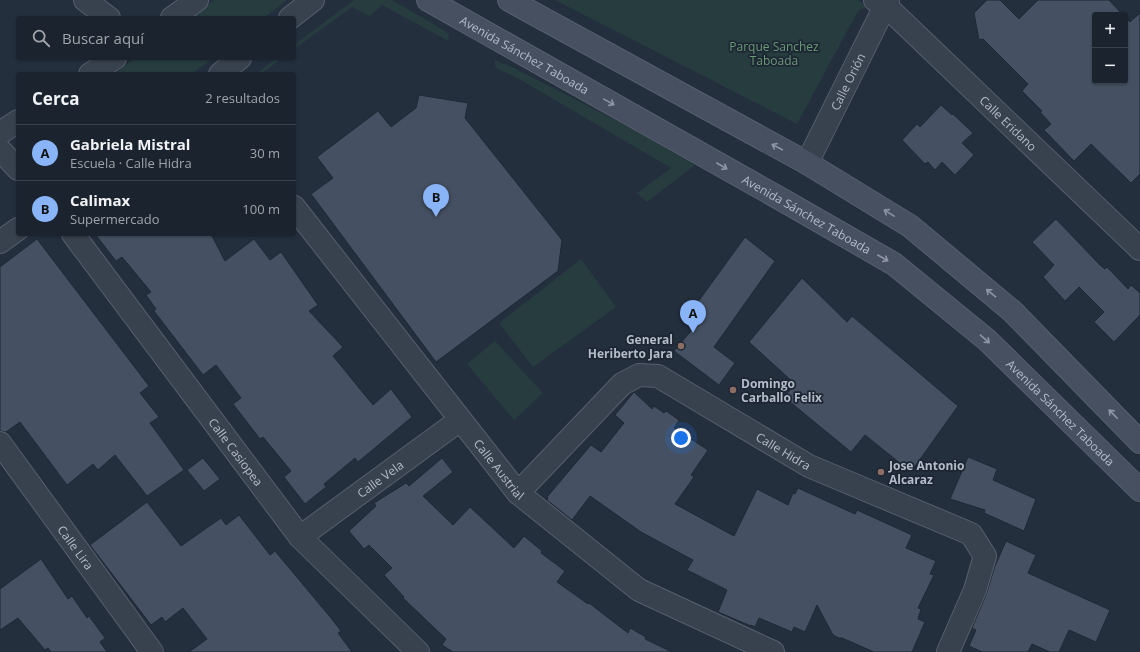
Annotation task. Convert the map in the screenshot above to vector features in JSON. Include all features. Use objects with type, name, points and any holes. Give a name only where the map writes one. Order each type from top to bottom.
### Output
[{"type":"main road","name":"Avenida Sánchez Taboada","points":[[428,0],[894,264],[987,340],[1140,490]]},
{"type":"main road","points":[[509,0],[807,163],[910,226],[1012,311],[1140,442]]},
{"type":"street","points":[[85,0],[106,16]]},
{"type":"street","points":[[175,16],[197,0]]},
{"type":"street","points":[[293,16],[313,0]]},
{"type":"street","name":"Calle Orión","points":[[807,163],[883,2]]},
{"type":"street","name":"Calle Eridano","points":[[883,2],[1140,249]]},
{"type":"street","points":[[93,72],[112,60]]},
{"type":"street","points":[[222,72],[238,60]]},
{"type":"street","points":[[0,133],[16,122]]},
{"type":"street","points":[[0,150],[16,167]]},
{"type":"street","name":"Calle Austrial","points":[[296,210],[518,493],[639,590],[773,652]]},
{"type":"street","points":[[0,242],[16,230]]},
{"type":"street","name":"Calle Casiopea","points":[[74,236],[300,537],[418,652]]},
{"type":"street","name":"Calle Hidra","points":[[518,493],[622,384],[639,375],[658,376],[809,466],[971,534],[985,556],[975,590],[948,652]]},
{"type":"street","name":"Calle Vela","points":[[300,537],[460,420]]},
{"type":"street","name":"Calle Lira","points":[[0,443],[152,652]]},
{"type":"green space","points":[[214,0],[287,0],[267,16],[193,16]]},
{"type":"green space","points":[[354,0],[392,0],[447,32],[449,36],[448,41],[382,5],[370,16],[352,7],[296,48],[296,44]]},
{"type":"green space","name":"Parque Sanchez Taboada","points":[[555,0],[857,0],[868,6],[858,11],[797,124]]},
{"type":"green space","points":[[132,60],[210,60],[195,72],[117,72]]},
{"type":"green space","points":[[274,60],[279,60],[264,72],[259,72]]},
{"type":"green space","points":[[494,60],[512,67],[629,127],[695,165],[647,202],[637,193],[671,168],[519,79],[496,68]]},
{"type":"green space","points":[[581,259],[616,307],[533,367],[499,323]]},
{"type":"green space","points":[[495,341],[543,393],[514,420],[467,364]]},
{"type":"building","points":[[987,0],[1000,0],[1019,19],[1038,0],[1109,0],[1120,12],[1092,12],[1092,84],[1128,84],[1128,20],[1130,22],[1140,13],[1140,174],[1131,183],[1091,144],[1074,161],[1044,130],[1051,124],[1040,112],[1042,111],[1022,91],[1028,84],[983,39],[979,40],[974,13]]},
{"type":"building","points":[[419,95],[468,103],[465,118],[562,240],[558,271],[436,362],[311,194],[333,178],[317,157],[378,111],[391,127],[416,108]]},
{"type":"building","points":[[941,105],[973,133],[962,143],[974,155],[955,175],[942,162],[935,170],[928,162],[925,164],[902,140],[917,124],[920,127]]},
{"type":"building","points":[[1056,219],[1100,265],[1105,269],[1107,267],[1128,289],[1131,285],[1140,293],[1140,315],[1114,342],[1094,322],[1104,312],[1079,287],[1065,301],[1043,277],[1054,265],[1032,242]]},
{"type":"building","points":[[97,236],[212,236],[225,261],[254,239],[270,260],[281,252],[318,305],[309,311],[343,347],[333,356],[373,405],[391,389],[412,417],[358,462],[355,458],[324,484],[326,487],[305,504],[284,477],[291,471],[263,437],[260,439],[233,404],[241,398],[216,365],[203,375],[154,311],[156,309],[146,295],[151,292],[122,257],[116,261]]},
{"type":"building","points":[[745,237],[775,261],[714,347],[735,363],[719,385],[674,351],[696,325],[687,317]]},
{"type":"building","points":[[37,239],[149,386],[140,393],[159,417],[150,423],[184,470],[147,496],[115,455],[98,470],[93,464],[67,485],[20,422],[6,432],[0,431],[0,267]]},
{"type":"building","points":[[802,278],[847,322],[852,316],[958,406],[911,472],[865,435],[851,452],[784,397],[795,384],[749,342]]},
{"type":"building","points":[[634,392],[652,409],[654,406],[664,413],[666,411],[679,420],[674,428],[708,450],[691,475],[694,477],[675,504],[734,536],[757,489],[788,505],[793,493],[795,494],[798,488],[855,514],[857,510],[912,535],[906,548],[936,561],[930,574],[934,575],[918,608],[921,609],[918,619],[925,622],[912,652],[874,652],[839,638],[833,635],[817,605],[805,632],[794,627],[792,632],[759,618],[755,627],[751,626],[718,612],[727,590],[687,570],[693,560],[641,532],[590,496],[572,520],[547,500],[547,497],[591,445],[601,452],[624,423],[615,415]]},
{"type":"building","points":[[968,457],[997,469],[993,480],[1036,499],[1024,531],[984,513],[985,510],[950,499]]},
{"type":"building","points":[[203,458],[220,479],[204,491],[187,470]]},
{"type":"building","points":[[442,458],[453,472],[423,496],[453,525],[470,507],[514,548],[524,536],[542,551],[541,553],[565,571],[557,582],[588,604],[589,603],[628,633],[630,628],[646,637],[645,639],[672,652],[453,652],[442,645],[446,639],[403,598],[404,597],[384,575],[392,568],[369,545],[364,549],[349,531],[376,506],[374,503],[406,483],[409,486]]},
{"type":"building","points":[[147,502],[181,546],[221,518],[226,525],[239,515],[270,555],[275,551],[331,618],[341,631],[338,633],[352,652],[189,652],[207,639],[183,608],[165,622],[162,617],[151,625],[90,545]]},
{"type":"building","points":[[1006,541],[1036,555],[1028,573],[1110,610],[1096,642],[1069,630],[1059,652],[1050,652],[1032,644],[1028,652],[982,652],[969,646],[976,630],[972,628]]},
{"type":"building","points":[[41,559],[68,599],[72,596],[87,618],[89,616],[105,638],[100,642],[107,652],[51,652],[48,648],[45,650],[18,618],[0,630],[0,589]]},
{"type":"place","name":"Calimax","points":[[436,217]]},
{"type":"place","name":"Gabriela Mistral","points":[[693,333]]},
{"type":"place","name":"General Heriberto Jara","points":[[681,346]]},
{"type":"place","name":"Domingo Carballo Felix","points":[[733,390]]},
{"type":"place","name":"Jose Antonio Alcaraz","points":[[881,472]]}]
